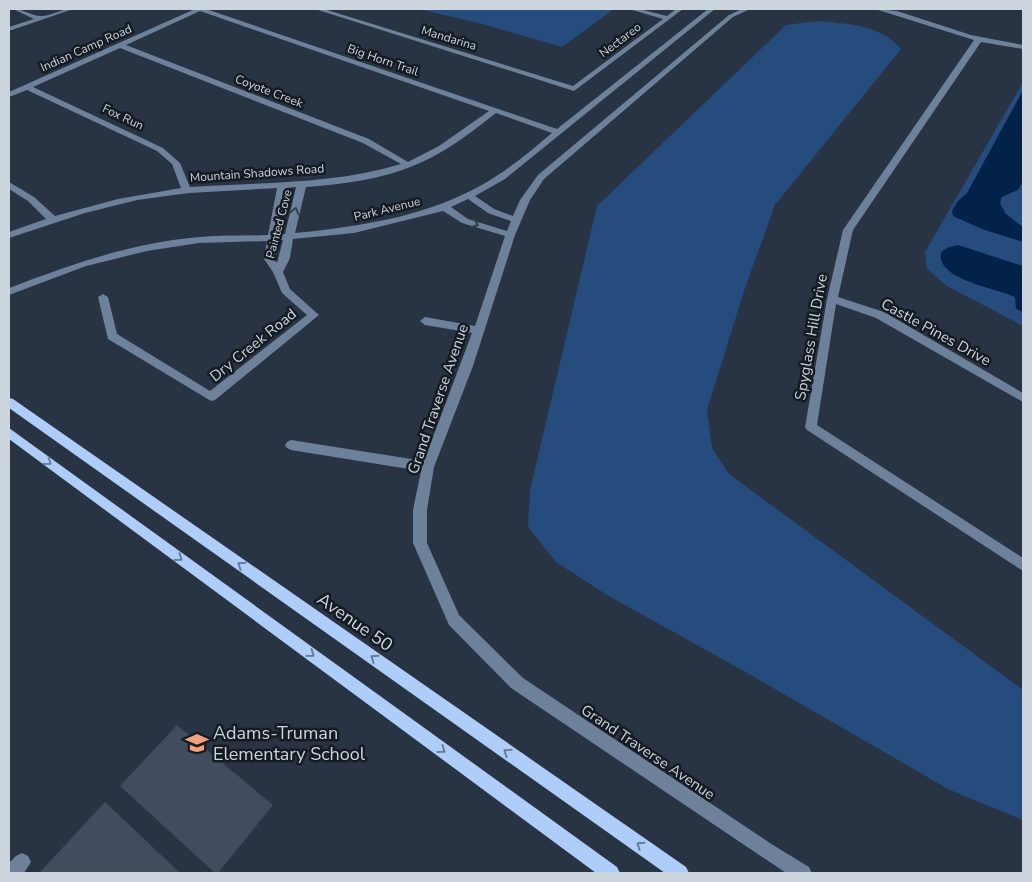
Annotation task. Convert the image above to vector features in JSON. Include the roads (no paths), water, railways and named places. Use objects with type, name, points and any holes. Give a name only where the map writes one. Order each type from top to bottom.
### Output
[{"type":"main road","name":"Avenue 50","points":[[9,402],[680,873]]},
{"type":"main road","points":[[9,433],[612,873]]},
{"type":"street","points":[[16,9],[41,19]]},
{"type":"street","points":[[9,29],[70,9]]},
{"type":"street","name":"Big Horn Trail","points":[[200,9],[559,132]]},
{"type":"street","name":"Indian Camp Road","points":[[9,95],[200,9]]},
{"type":"street","name":"Mandarina","points":[[318,9],[574,89]]},
{"type":"street","points":[[632,9],[668,18]]},
{"type":"street","name":"Nectareo","points":[[574,89],[680,9]]},
{"type":"street","name":"Park Avenue","points":[[9,292],[82,264],[147,248],[198,240],[271,238],[354,230],[444,207],[469,196],[502,177],[712,9]]},
{"type":"street","name":"Grand Traverse Avenue","points":[[747,9],[731,16],[542,177],[525,200],[510,235],[467,366],[428,467],[420,510],[420,543],[454,620],[517,683],[767,852],[803,873]]},
{"type":"street","points":[[878,9],[919,19],[940,28],[979,40],[1023,47]]},
{"type":"street","name":"Spyglass Hill Drive","points":[[979,40],[848,230],[832,299],[811,427],[1023,564]]},
{"type":"street","name":"Coyote Creek","points":[[119,45],[366,141],[408,165]]},
{"type":"street","name":"Fox Run","points":[[27,87],[151,144],[168,154],[180,168],[186,191]]},
{"type":"street","name":"Mountain Shadows Road","points":[[9,235],[53,220],[155,194],[230,186],[282,185],[342,180],[380,173],[408,165],[441,149],[494,110]]},
{"type":"street","name":"Painted Cove","points":[[278,272],[285,258],[302,183]]},
{"type":"street","points":[[9,185],[31,199],[53,220]]},
{"type":"street","name":"Painted Cove","points":[[282,185],[268,259],[278,272],[286,291],[314,315]]},
{"type":"street","points":[[469,196],[480,206],[499,215],[516,220]]},
{"type":"street","points":[[444,207],[465,221],[510,235]]},
{"type":"street","name":"Dry Creek Road","points":[[102,297],[112,336],[210,397],[314,315]]},
{"type":"street","name":"Castle Pines Drive","points":[[832,299],[880,315],[1023,398]]},
{"type":"street","points":[[425,321],[479,330]]},
{"type":"street","points":[[291,445],[428,467]]},
{"type":"place","name":"Adams-Truman Elementary School","points":[[197,743]]}]
